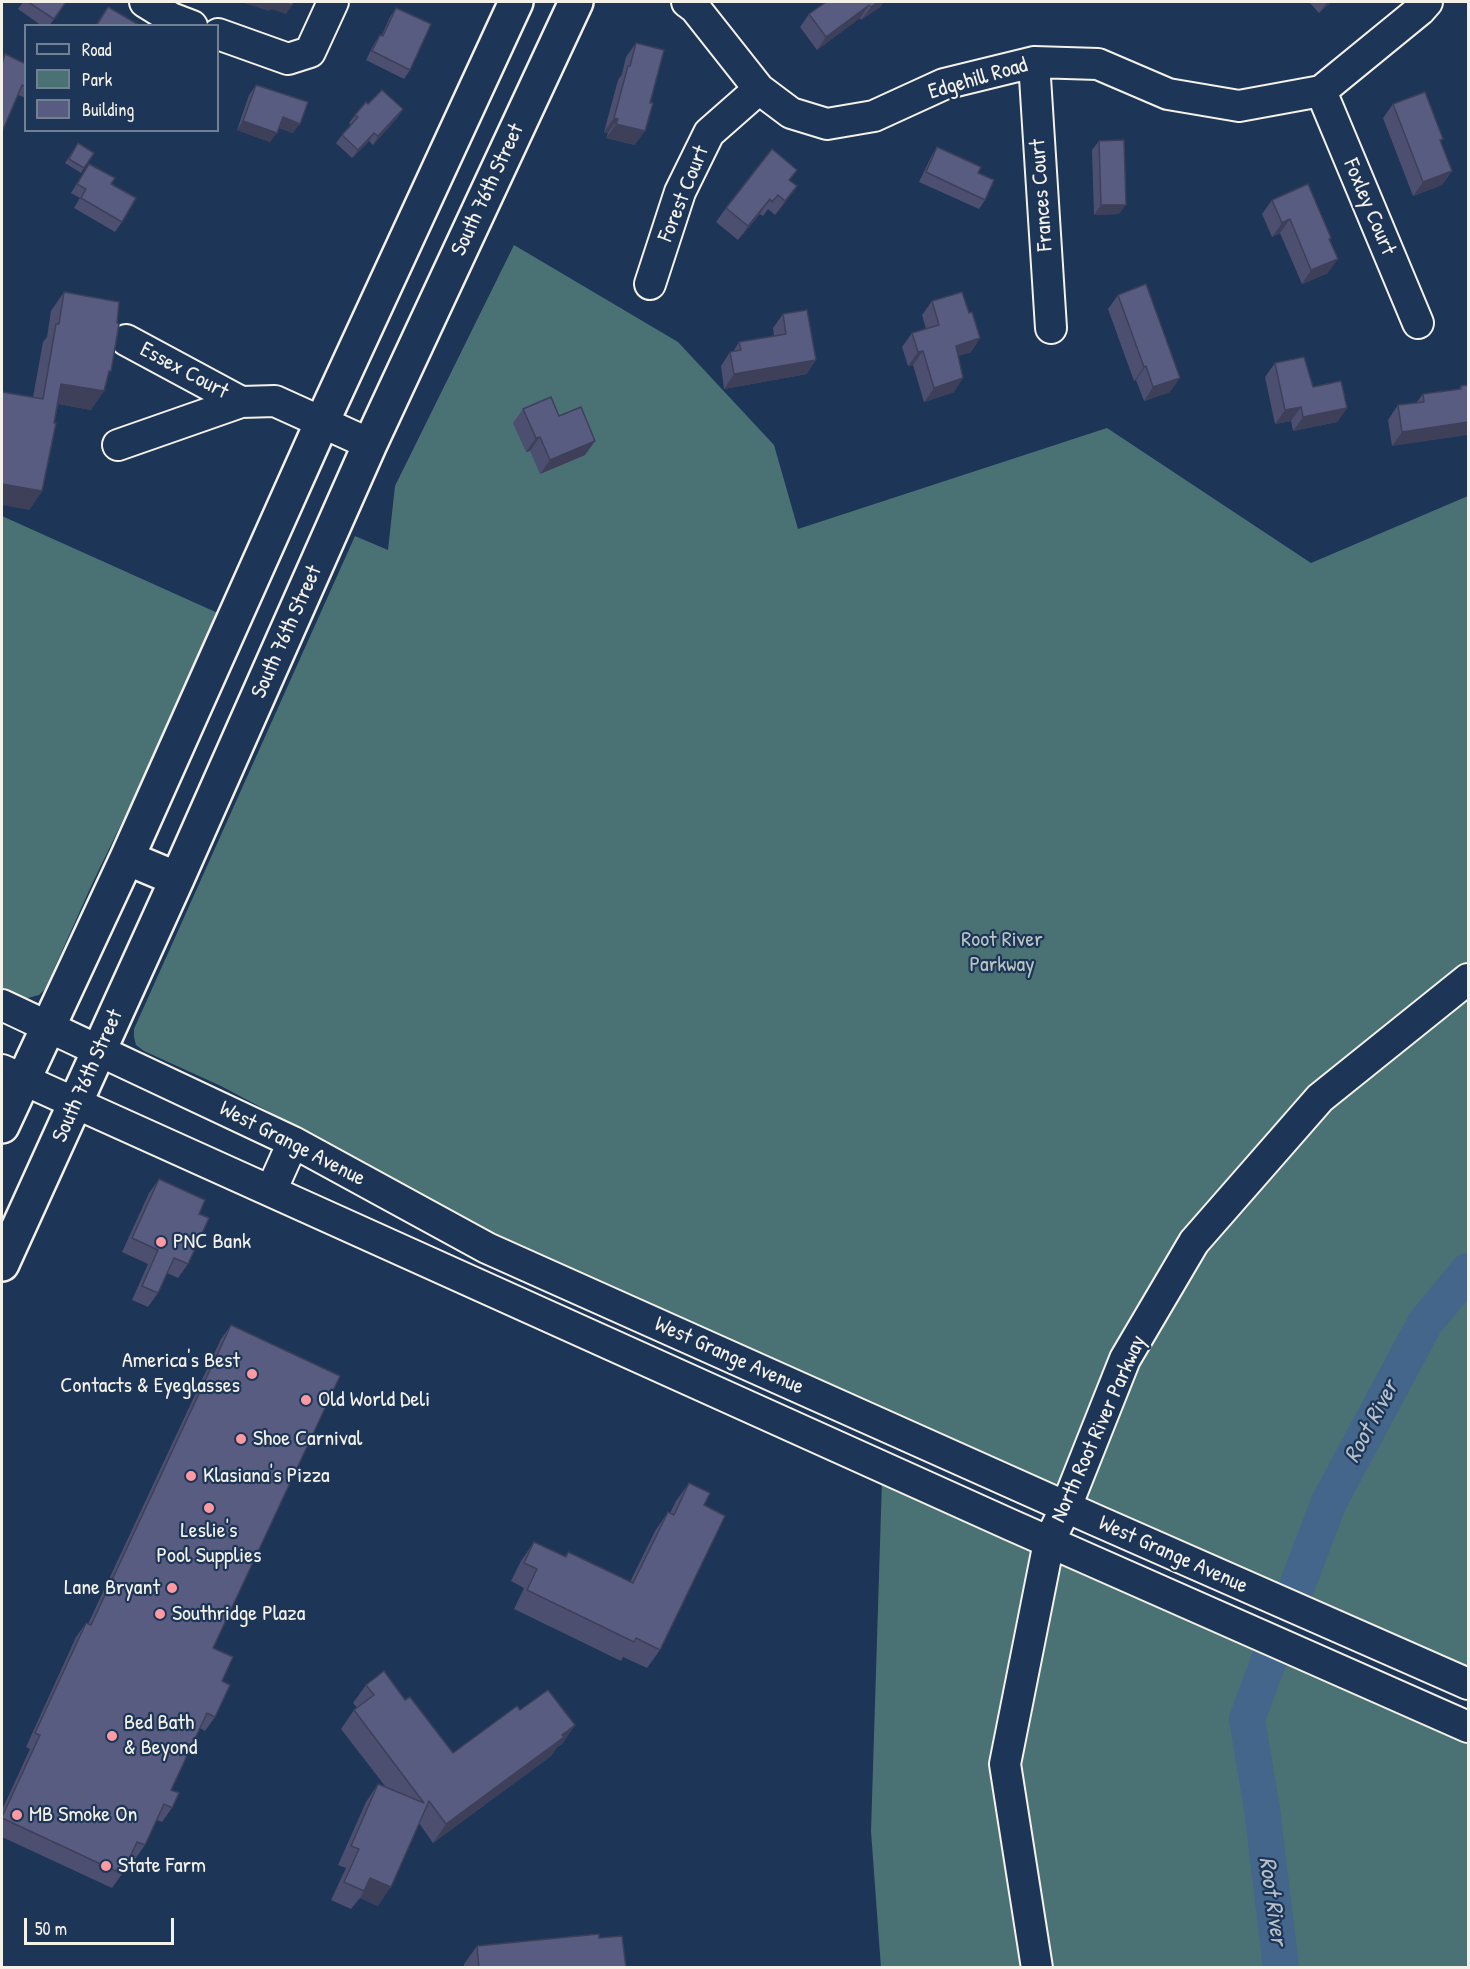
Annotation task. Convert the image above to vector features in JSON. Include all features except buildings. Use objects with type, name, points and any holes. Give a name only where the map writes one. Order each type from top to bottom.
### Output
[{"type":"main road","points":[[2,1126],[12,1075],[48,1025],[127,858],[322,422],[516,2]]},
{"type":"main road","name":"South 76th Street","points":[[2,1264],[100,1051],[370,444],[576,2]]},
{"type":"main road","points":[[127,858],[177,879]]},
{"type":"street","points":[[145,2],[171,18],[187,24]]},
{"type":"street","points":[[219,34],[288,59],[310,52],[333,2]]},
{"type":"street","name":"Edgehill Road","points":[[687,2],[695,8],[759,89],[791,112],[827,124],[874,116],[944,84],[1034,62],[1098,64],[1168,94],[1239,106],[1321,91],[1427,2]]},
{"type":"street","name":"Frances Court","points":[[1034,62],[1051,328]]},
{"type":"street","name":"Forest Court","points":[[650,284],[680,192],[709,134],[759,89]]},
{"type":"street","name":"Foxley Court","points":[[1321,91],[1418,323]]},
{"type":"street","name":"Essex Court","points":[[126,340],[241,402]]},
{"type":"street","name":"Essex Court","points":[[118,445],[241,402],[275,401],[370,444]]},
{"type":"street","name":"North Root River Parkway","points":[[1037,1968],[1005,1764],[1049,1542],[1066,1507],[1125,1359],[1194,1242],[1320,1098],[1468,979]]},
{"type":"street","name":"West Grange Avenue","points":[[2,1005],[293,1142],[487,1248],[1468,1684]]},
{"type":"street","name":"West Grange Avenue","points":[[12,1075],[1049,1542],[1468,1727]]},
{"type":"street","points":[[271,1191],[293,1142]]},
{"type":"street","points":[[1280,1644],[1296,1609]]},
{"type":"green space","name":"Root River Parkway","points":[[514,245],[678,342],[774,445],[798,529],[1107,428],[1311,563],[1468,496],[1468,1672],[1102,1506],[499,1239],[296,1126],[221,1086],[144,1051],[136,1045],[134,1029],[355,536],[388,550],[395,486]]},
{"type":"green space","points":[[2,516],[220,614],[92,884],[45,989],[39,995],[28,998],[2,989]]},
{"type":"green space","points":[[882,1480],[1468,1739],[1468,1967],[881,1968],[871,1831]]},
{"type":"waterway","name":"Root River","points":[[1297,1586],[1329,1502],[1425,1323],[1468,1271]]},
{"type":"waterway","name":"Root River","points":[[1269,1660],[1247,1719],[1262,1809],[1281,1968]]},
{"type":"place","name":"PNC Bank","points":[[161,1242]]},
{"type":"place","name":"America's Best Contacts & Eyeglasses","points":[[252,1374]]},
{"type":"place","name":"Old World Deli","points":[[306,1400]]},
{"type":"place","name":"Shoe Carnival","points":[[241,1439]]},
{"type":"place","name":"Klasiana's Pizza","points":[[191,1476]]},
{"type":"place","name":"Leslie's Pool Supplies","points":[[209,1508]]},
{"type":"place","name":"Lane Bryant","points":[[172,1588]]},
{"type":"place","name":"Southridge Plaza","points":[[160,1614]]},
{"type":"place","name":"Bed Bath & Beyond","points":[[112,1736]]},
{"type":"place","name":"MB Smoke On","points":[[17,1815]]},
{"type":"place","name":"State Farm","points":[[106,1866]]}]
